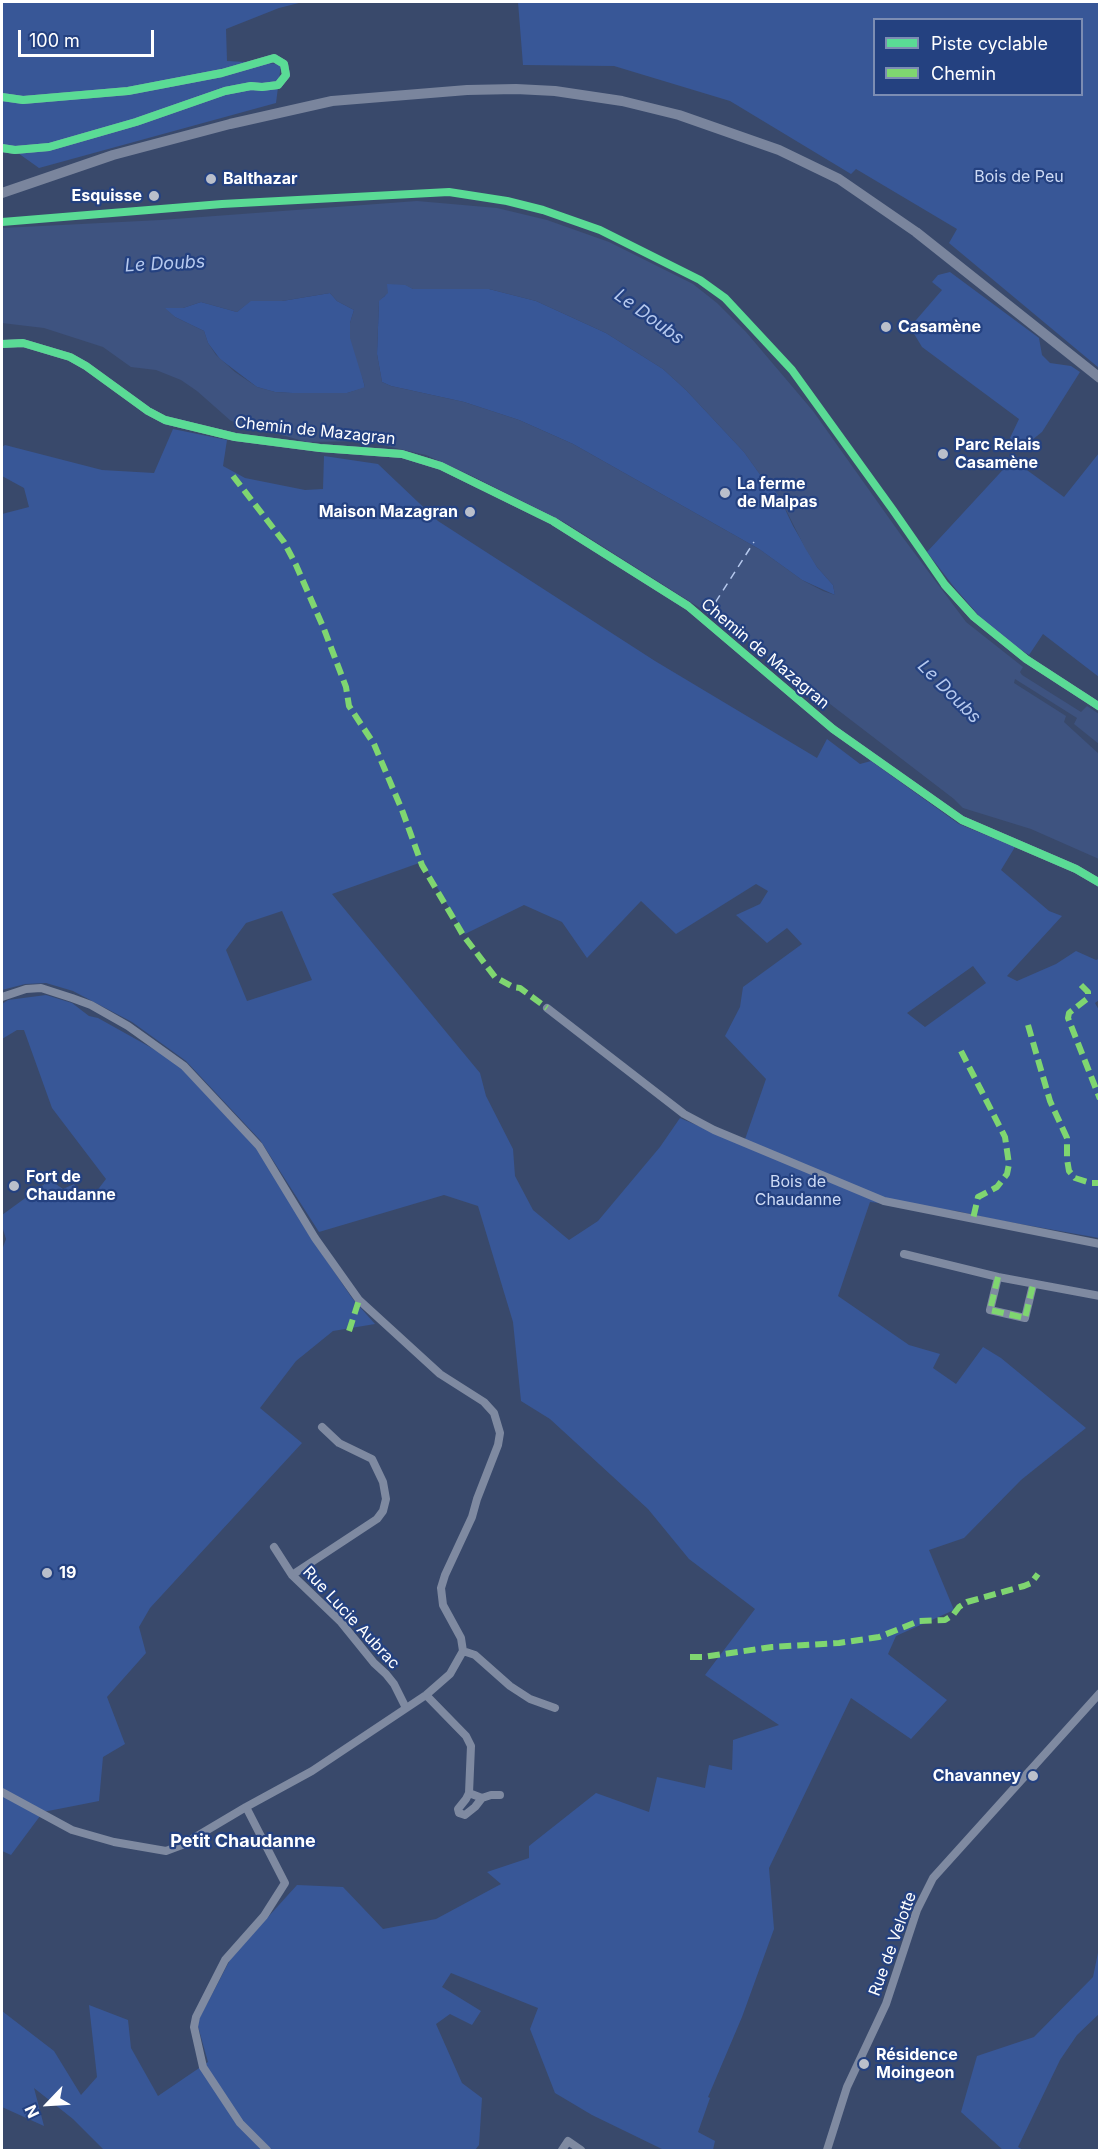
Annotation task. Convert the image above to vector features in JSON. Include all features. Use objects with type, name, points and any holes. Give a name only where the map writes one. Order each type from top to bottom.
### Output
[{"type":"main road","points":[[2,193],[124,152],[242,121],[332,101],[467,90],[516,89],[555,91],[622,101],[679,115],[780,150],[839,179],[905,223],[1041,336],[1100,378]]},
{"type":"street","points":[[2,97],[23,100],[128,91],[222,73],[274,58],[284,64],[286,75],[278,85],[250,86],[225,91],[136,122],[49,147],[25,150],[2,148]]},
{"type":"street","name":"Chemin de Mazagran","points":[[2,344],[23,344],[70,357],[87,366],[148,411],[165,420],[235,437],[320,448],[402,454],[441,466],[553,521],[688,606],[834,729],[962,820],[1076,869],[1100,883]]},
{"type":"street","points":[[945,585],[974,617],[1026,659],[1100,707]]},
{"type":"street","points":[[2,997],[26,989],[41,988],[91,1005],[128,1026],[184,1066],[259,1146],[315,1238],[359,1300],[440,1374],[484,1402],[494,1413],[500,1433],[498,1445],[472,1517],[441,1588],[443,1605],[461,1638],[463,1651],[450,1674],[426,1695],[312,1771],[271,1795],[246,1806],[182,1845],[166,1851],[114,1842],[72,1830],[2,1792]]},
{"type":"street","points":[[547,1008],[684,1114],[714,1130],[884,1201],[1100,1244]]},
{"type":"street","points":[[904,1254],[1033,1285],[1100,1296]]},
{"type":"street","points":[[998,1277],[990,1310],[1025,1318],[1033,1285]]},
{"type":"street","points":[[292,1575],[377,1519],[386,1499],[383,1482],[372,1459],[339,1443],[322,1427]]},
{"type":"street","name":"Rue Lucie Aubrac","points":[[274,1547],[292,1575],[340,1621],[374,1663],[386,1674],[394,1684],[406,1708]]},
{"type":"street","points":[[463,1651],[475,1655],[510,1686],[530,1699],[555,1708]]},
{"type":"street","name":"Rue de Velotte","points":[[827,2151],[847,2087],[886,2004],[917,1910],[933,1878],[1100,1693]]},
{"type":"street","points":[[426,1695],[471,1746],[469,1792],[458,1809],[460,1815],[465,1815],[482,1798],[491,1794],[500,1796]]},
{"type":"street","points":[[469,1792],[482,1798]]},
{"type":"street","points":[[246,1806],[285,1884],[264,1916],[225,1960],[196,2017],[194,2027],[204,2067],[240,2123],[267,2151]]},
{"type":"street","points":[[562,2151],[568,2141],[582,2151]]},
{"type":"green space","points":[[2,2],[303,2],[279,8],[226,29],[227,61],[281,64],[276,103],[39,168],[18,153],[2,148]]},
{"type":"green space","name":"Bois de Peu","points":[[518,2],[1099,2],[1099,368],[949,243],[957,229],[856,169],[851,174],[730,101],[614,66],[523,65]]},
{"type":"green space","points":[[950,272],[1039,338],[1042,355],[1050,363],[1071,366],[1080,372],[1042,432],[1022,448],[1010,438],[1019,419],[922,347],[910,327],[942,290],[932,282],[938,275]]},
{"type":"green space","points":[[387,284],[405,284],[413,289],[489,289],[536,301],[606,333],[663,369],[744,452],[778,494],[793,526],[817,567],[833,585],[835,595],[802,580],[759,549],[573,444],[519,420],[464,402],[382,382],[377,354],[379,300],[385,296]]},
{"type":"green space","points":[[330,293],[337,301],[354,310],[350,323],[365,388],[347,393],[275,392],[257,387],[220,359],[208,343],[204,331],[175,317],[164,308],[183,308],[201,302],[237,312],[250,301],[282,301]]},
{"type":"green space","name":"Bois de Chaudanne","points":[[173,429],[227,440],[223,466],[245,478],[305,490],[323,489],[324,456],[378,464],[438,521],[655,661],[817,758],[827,739],[860,764],[871,761],[959,824],[1015,847],[1001,870],[1049,911],[1062,916],[1007,976],[1017,981],[1056,964],[1076,951],[1096,960],[1099,959],[1099,1000],[1095,1003],[1100,1012],[1099,1238],[957,1211],[870,1202],[838,1296],[909,1345],[940,1354],[933,1368],[956,1384],[983,1347],[1001,1358],[1086,1428],[1021,1480],[964,1538],[929,1550],[954,1610],[896,1636],[888,1654],[947,1700],[911,1739],[851,1698],[769,1868],[774,1929],[742,2017],[708,2097],[710,2098],[698,2132],[715,2141],[713,2150],[664,2150],[592,2115],[555,2093],[530,2029],[538,2008],[451,1973],[442,1987],[481,2011],[472,2025],[450,2014],[436,2024],[462,2083],[482,2098],[479,2145],[475,2150],[104,2150],[73,2119],[34,2088],[44,2126],[2,2107],[2,2011],[54,2051],[81,2095],[97,2077],[89,2005],[128,2020],[131,2048],[158,2096],[208,2062],[197,2023],[231,1958],[297,1885],[343,1887],[383,1929],[436,1919],[501,1884],[487,1872],[529,1858],[529,1846],[596,1793],[649,1812],[657,1777],[705,1788],[709,1765],[732,1770],[733,1740],[779,1725],[705,1675],[755,1609],[689,1559],[648,1509],[550,1419],[521,1401],[513,1322],[478,1206],[444,1195],[319,1232],[260,1140],[186,1061],[132,1022],[73,991],[46,983],[25,984],[2,990],[2,514],[29,507],[24,488],[2,476],[2,447],[5,445],[102,470],[154,473]],"holes":[[[422,862],[465,934],[524,905],[562,922],[587,958],[641,901],[676,934],[756,884],[768,891],[760,904],[736,915],[767,943],[787,928],[802,944],[743,987],[740,1007],[725,1036],[766,1079],[743,1145],[680,1118],[660,1147],[598,1221],[569,1240],[533,1210],[515,1176],[513,1149],[486,1096],[480,1073],[332,894]],[[282,911],[312,980],[247,1001],[226,950],[246,923]],[[973,966],[986,983],[925,1027],[907,1013]]]},
{"type":"green space","points":[[1099,453],[1099,677],[1043,634],[1029,655],[1015,646],[981,618],[927,552],[1011,461],[1064,497]]},
{"type":"green space","points":[[46,995],[72,1003],[89,1016],[98,1018],[184,1066],[259,1146],[310,1236],[352,1298],[375,1324],[333,1331],[296,1361],[260,1408],[302,1443],[150,1608],[139,1627],[146,1653],[107,1697],[125,1744],[103,1757],[99,1801],[43,1812],[11,1855],[2,1851],[2,1250],[6,1239],[2,1226],[2,1215],[50,1180],[63,1189],[74,1184],[85,1198],[96,1192],[106,1179],[52,1108],[24,1030],[17,1030],[2,1039],[2,1004],[8,1000]]},
{"type":"green space","points":[[1099,1948],[1099,2014],[1077,2035],[1060,2060],[1018,2147],[1023,2150],[1003,2150],[961,2112],[977,2056],[1034,2037],[1093,1977]]},
{"type":"water","name":"Le Doubs","points":[[417,201],[497,208],[547,220],[609,242],[693,284],[717,303],[746,332],[813,411],[966,622],[1023,667],[1020,672],[1022,675],[1081,712],[1087,706],[1099,714],[1099,744],[1074,724],[1077,718],[1015,679],[1014,683],[1066,716],[1064,722],[1099,754],[1099,859],[1031,829],[963,808],[727,625],[564,522],[474,477],[426,455],[366,441],[307,442],[231,421],[181,380],[156,370],[131,367],[103,347],[44,328],[2,323],[2,228],[161,220]],"holes":[[[387,284],[405,285],[413,289],[489,289],[536,301],[606,333],[663,369],[744,452],[778,494],[805,548],[817,567],[833,585],[835,595],[802,580],[759,549],[573,444],[519,420],[464,402],[382,382],[377,354],[379,301],[388,293]],[[330,293],[337,301],[354,310],[350,323],[350,338],[365,387],[347,393],[275,392],[257,387],[216,355],[204,331],[175,317],[165,308],[183,308],[201,302],[237,312],[251,301],[282,301]]]},
{"type":"ferry route","points":[[708,614],[754,542]]},
{"type":"marked path","points":[[233,476],[284,542],[296,565],[346,687],[349,706],[374,744],[422,865],[463,935],[495,977],[513,987],[520,988],[547,1008]]},
{"type":"marked path","points":[[1081,985],[1088,992],[1088,998],[1069,1013],[1068,1018],[1100,1099]]},
{"type":"marked path","points":[[1028,1025],[1050,1101],[1067,1138],[1069,1171],[1075,1178],[1100,1183]]},
{"type":"marked path","points":[[961,1051],[1005,1137],[1009,1164],[1007,1174],[997,1187],[978,1197],[973,1219]]},
{"type":"marked path","points":[[998,1277],[990,1310],[1025,1318],[1033,1285]]},
{"type":"marked path","points":[[349,1331],[359,1300]]},
{"type":"marked path","points":[[690,1657],[879,1637],[919,1621],[945,1620],[967,1602],[1024,1586],[1031,1583],[1038,1574]]},
{"type":"cycle path","points":[[2,97],[23,100],[128,91],[222,73],[274,58],[284,64],[286,75],[278,85],[251,86],[225,91],[136,122],[49,147],[15,150],[2,148]]},
{"type":"cycle path","points":[[2,222],[222,204],[449,192],[507,201],[543,210],[600,230],[700,280],[725,298],[792,370],[945,585],[974,617],[1026,659],[1100,707]]},
{"type":"cycle path","points":[[2,344],[23,343],[70,357],[148,411],[165,420],[235,437],[320,448],[402,454],[441,466],[553,521],[688,606],[833,729],[962,820],[1076,869],[1100,883]]},
{"type":"place","name":"Balthazar","points":[[211,179]]},
{"type":"place","name":"Esquisse","points":[[154,196]]},
{"type":"place","name":"Casamène","points":[[886,327]]},
{"type":"place","name":"Parc Relais Casamène","points":[[943,454]]},
{"type":"place","name":"La ferme de Malpas","points":[[725,493]]},
{"type":"place","name":"Maison Mazagran","points":[[470,512]]},
{"type":"place","name":"Fort de Chaudanne","points":[[14,1186]]},
{"type":"place","name":"19","points":[[47,1573]]},
{"type":"place","name":"Chavanney","points":[[1033,1776]]},
{"type":"place","name":"Résidence Moingeon","points":[[864,2064]]},
{"type":"district","name":"Petit Chaudanne","points":[[243,1842]]}]
